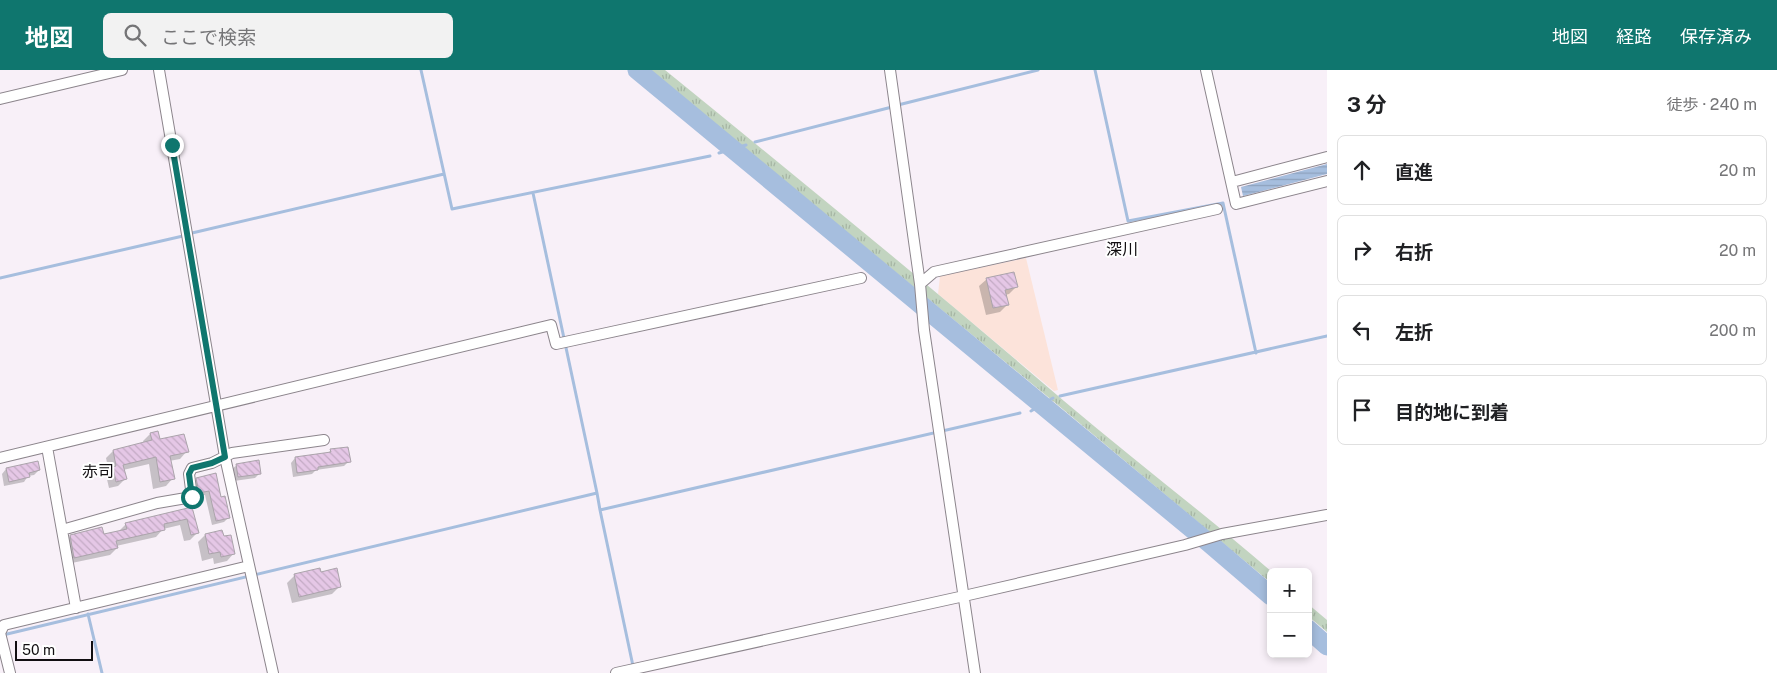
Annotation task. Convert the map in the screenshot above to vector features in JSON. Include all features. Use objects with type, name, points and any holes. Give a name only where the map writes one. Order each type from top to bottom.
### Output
[{"type":"street","points":[[0,99],[122,70]]},
{"type":"street","points":[[159,70],[225,457],[273,673]]},
{"type":"street","points":[[890,70],[920,284],[924,330],[975,673]]},
{"type":"street","points":[[1206,70],[1236,204],[1327,181]]},
{"type":"street","points":[[1232,182],[1327,157]]},
{"type":"street","points":[[920,284],[934,272],[1217,209]]},
{"type":"street","points":[[0,458],[551,325],[556,344],[861,278]]},
{"type":"street","points":[[62,530],[157,503],[192,497],[189,474],[192,468],[212,463],[232,453],[324,440]]},
{"type":"street","points":[[47,446],[76,608]]},
{"type":"street","points":[[616,673],[964,596],[1185,545],[1222,534],[1327,515]]},
{"type":"street","points":[[10,673],[1,637],[4,625],[76,608],[251,572]]},
{"type":"shaded area","points":[[1026,258],[1058,390],[1054,391],[938,294],[940,276]]},
{"type":"green space","points":[[649,70],[665,70],[866,234],[1090,423],[1267,568],[1267,580],[1059,406]]},
{"type":"green space","points":[[1312,607],[1327,620],[1327,632],[1312,619]]},
{"type":"water","points":[[1327,164],[1327,174],[1243,196],[1241,187]]},
{"type":"building","points":[[1014,272],[1018,287],[1005,290],[1009,305],[993,308],[986,278]]},
{"type":"building","points":[[158,431],[160,439],[184,434],[189,452],[170,456],[175,479],[160,482],[156,457],[123,465],[127,479],[116,482],[113,467],[116,466],[113,450],[152,440],[150,433]]},
{"type":"building","points":[[348,447],[351,462],[318,467],[318,470],[297,473],[295,457],[331,452],[330,449]]},
{"type":"building","points":[[259,460],[261,474],[238,477],[236,464]]},
{"type":"building","points":[[38,461],[40,470],[29,473],[30,477],[9,482],[6,468]]},
{"type":"building","points":[[216,473],[221,497],[225,496],[230,518],[216,521],[209,491],[199,493],[196,478]]},
{"type":"building","points":[[192,507],[199,533],[191,535],[187,519],[164,524],[165,530],[116,541],[118,548],[74,558],[70,535],[102,527],[104,534],[127,529],[125,523]]},
{"type":"building","points":[[222,530],[224,536],[231,535],[235,554],[221,557],[220,552],[209,554],[205,534]]},
{"type":"building","points":[[320,568],[321,572],[337,568],[341,587],[299,597],[294,574]]},
{"type":"waterway","points":[[421,70],[452,209],[710,156]]},
{"type":"waterway","points":[[637,70],[1267,593]]},
{"type":"waterway","points":[[898,105],[1038,70]]},
{"type":"waterway","points":[[1095,70],[1128,221],[1223,203],[1256,353]]},
{"type":"waterway","points":[[755,142],[892,107]]},
{"type":"waterway","points":[[719,153],[746,145]]},
{"type":"waterway","points":[[192,233],[444,174]]},
{"type":"waterway","points":[[533,193],[597,493]]},
{"type":"waterway","points":[[0,278],[183,236]]},
{"type":"waterway","points":[[1060,396],[1327,336]]},
{"type":"waterway","points":[[1031,411],[1053,398]]},
{"type":"waterway","points":[[3,635],[597,493],[600,510],[1020,413]]},
{"type":"waterway","points":[[600,510],[633,666]]},
{"type":"waterway","points":[[88,614],[102,673]]},
{"type":"waterway","points":[[1312,633],[1327,646]]},
{"type":"district","name":"深川","points":[[1122,249]]},
{"type":"district","name":"赤司","points":[[98,471]]},
{"type":"route","points":[[172,145],[225,457],[212,463],[192,468],[189,474],[192,497]]}]
